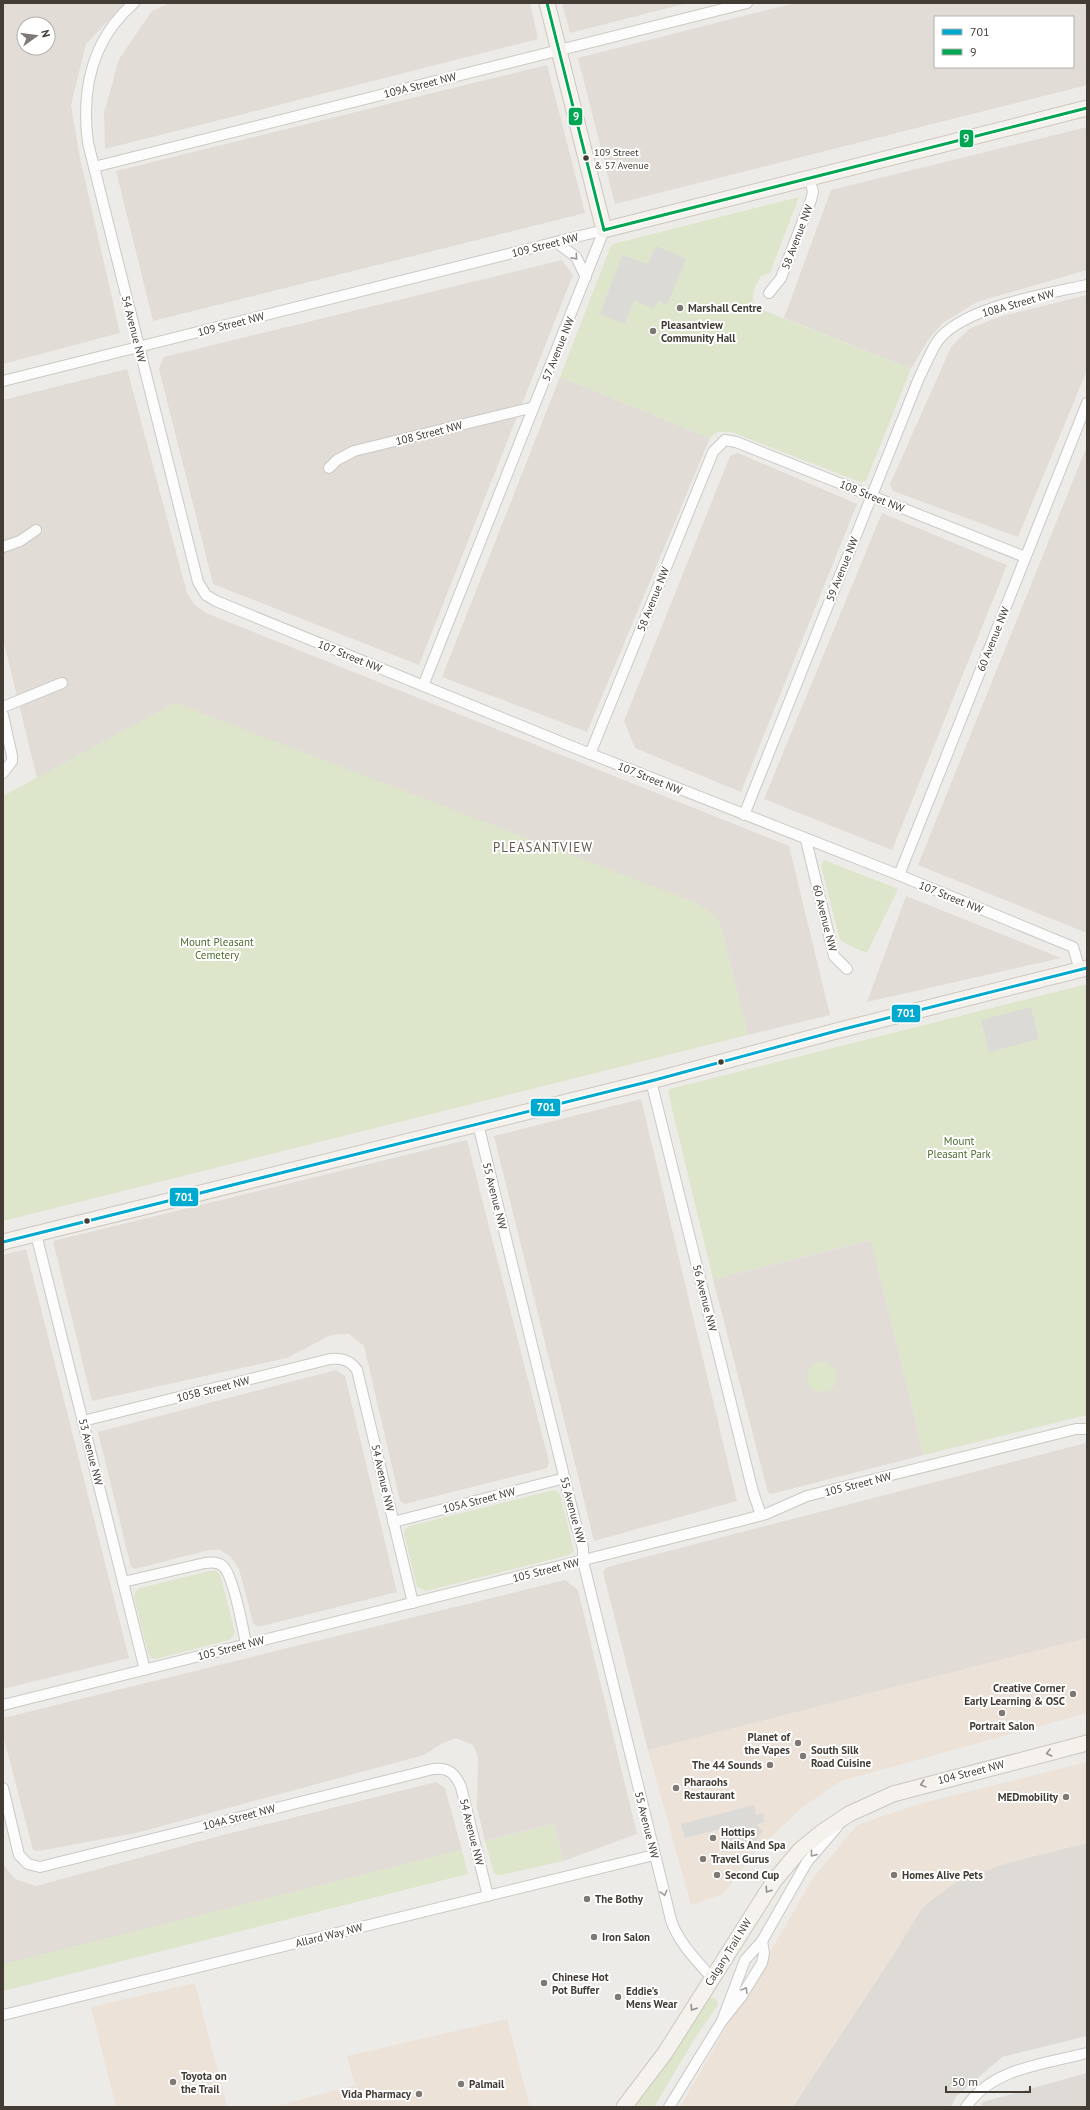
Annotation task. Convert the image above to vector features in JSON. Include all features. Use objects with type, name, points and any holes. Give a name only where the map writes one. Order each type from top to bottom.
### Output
[{"type":"street","name":"54 Avenue NW","points":[[134,3],[104,39],[95,59],[86,93],[84,114],[88,143],[138,347],[198,582],[206,595]]},
{"type":"street","points":[[547,3],[604,230]]},
{"type":"street","name":"109A Street NW","points":[[94,167],[747,3]]},
{"type":"street","name":"109 Street NW","points":[[3,381],[1087,108]]},
{"type":"street","name":"58 Avenue NW","points":[[768,293],[781,278],[812,200],[809,177]]},
{"type":"street","name":"57 Avenue NW","points":[[423,686],[604,230]]},
{"type":"street","points":[[556,242],[576,256],[586,277]]},
{"type":"street","name":"108A Street NW","points":[[951,329],[962,321],[991,308],[1087,285]]},
{"type":"street","name":"59 Avenue NW","points":[[744,815],[919,378],[938,342],[951,329]]},
{"type":"street","name":"60 Avenue NW","points":[[899,875],[1087,403]]},
{"type":"street","name":"108 Street NW","points":[[330,468],[337,460],[354,451],[534,407]]},
{"type":"street","name":"108 Street NW","points":[[718,445],[725,440],[736,442],[1025,557]]},
{"type":"street","name":"58 Avenue NW","points":[[590,754],[713,452],[718,445]]},
{"type":"street","points":[[3,547],[20,541],[36,530]]},
{"type":"street","name":"107 Street NW","points":[[206,595],[590,754],[806,840],[899,875],[1073,947],[1083,969]]},
{"type":"street","points":[[3,707],[62,683]]},
{"type":"street","points":[[3,715],[12,750],[12,761],[3,773]]},
{"type":"street","name":"60 Avenue NW","points":[[806,840],[834,956],[847,969]]},
{"type":"street","points":[[3,1242],[651,1081],[840,1030],[1083,969]]},
{"type":"street","name":"56 Avenue NW","points":[[651,1081],[753,1492],[761,1515]]},
{"type":"street","name":"55 Avenue NW","points":[[478,1124],[575,1521],[582,1541],[583,1561],[654,1855],[673,1926],[689,1951],[712,1978]]},
{"type":"street","name":"53 Avenue NW","points":[[36,1234],[145,1670]]},
{"type":"street","name":"54 Avenue NW","points":[[344,1359],[350,1362],[357,1370],[413,1603]]},
{"type":"street","name":"105B Street NW","points":[[83,1421],[330,1360],[344,1359]]},
{"type":"street","name":"105 Street NW","points":[[3,1705],[583,1561],[761,1515],[808,1496],[1076,1429],[1087,1429]]},
{"type":"street","name":"105A Street NW","points":[[393,1522],[565,1478]]},
{"type":"street","points":[[123,1582],[205,1563],[217,1563],[225,1569],[230,1578],[246,1644]]},
{"type":"street","name":"104 Street NW","points":[[853,1811],[888,1795],[912,1787],[1087,1743]]},
{"type":"street","name":"104A Street NW","points":[[3,1788],[17,1850],[23,1860],[28,1864],[34,1866],[48,1866],[105,1850],[433,1769],[439,1768],[451,1771]]},
{"type":"street","name":"54 Avenue NW","points":[[451,1771],[455,1775],[461,1787],[488,1896]]},
{"type":"street","name":"Calgary Trail NW","points":[[722,2021],[741,1967],[750,1952],[762,1941],[806,1862],[853,1811]]},
{"type":"street","name":"Calgary Trail NW","points":[[624,2107],[665,2053],[751,1915],[787,1864],[807,1844],[853,1811]]},
{"type":"street","name":"Allard Way NW","points":[[3,2015],[654,1855]]},
{"type":"street","name":"Calgary Trail NW","points":[[669,2107],[722,2021],[741,1997],[762,1962],[764,1953],[762,1941]]},
{"type":"street","points":[[966,2107],[980,2090],[1006,2074],[1087,2053]]},
{"type":"shaded area","points":[[3,3],[125,3],[86,44],[71,105],[80,158],[120,333],[3,364]]},
{"type":"shaded area","points":[[169,3],[530,3],[538,39],[105,149],[104,113],[119,59],[152,11]]},
{"type":"shaded area","points":[[562,3],[688,3],[570,33]]},
{"type":"shaded area","points":[[795,3],[1087,3],[1087,85],[615,204],[578,58]]},
{"type":"shaded area","points":[[547,65],[585,213],[153,321],[116,171]]},
{"type":"shaded area","points":[[1087,127],[1087,270],[977,302],[943,323],[928,340],[911,369],[784,318],[831,190]]},
{"type":"shaded area","points":[[656,246],[686,259],[667,305],[658,301],[654,309],[634,300],[625,324],[600,314],[622,255],[648,264]]},
{"type":"shaded area","points":[[562,260],[573,275],[419,665],[213,584],[159,369],[164,357]]},
{"type":"shaded area","points":[[1087,295],[1087,370],[1018,537],[893,491],[890,484],[951,347],[969,329],[999,317]]},
{"type":"shaded area","points":[[127,369],[187,593],[194,604],[206,613],[789,846],[830,1015],[748,1035],[719,920],[175,703],[37,778],[3,639],[3,400]]},
{"type":"shaded area","points":[[560,377],[710,438],[587,732],[442,677]]},
{"type":"shaded area","points":[[1087,446],[1087,933],[918,865]]},
{"type":"shaded area","points":[[738,453],[857,504],[741,792],[635,748],[624,721],[730,456]]},
{"type":"shaded area","points":[[882,513],[1007,565],[892,850],[764,799]]},
{"type":"shaded area","points":[[906,896],[1061,958],[867,1002]]},
{"type":"shaded area","points":[[1031,1007],[1039,1039],[989,1052],[981,1020]]},
{"type":"shaded area","points":[[641,1099],[737,1501],[594,1541],[494,1136]]},
{"type":"shaded area","points":[[467,1140],[549,1462],[547,1468],[405,1504],[400,1501],[364,1346],[349,1334],[329,1336],[287,1358],[92,1401],[53,1241]]},
{"type":"shaded area","points":[[871,1240],[924,1455],[771,1494],[768,1493],[713,1279]]},
{"type":"shaded area","points":[[26,1249],[129,1658],[3,1689],[3,1255]]},
{"type":"shaded area","points":[[336,1370],[345,1376],[397,1592],[258,1627],[253,1623],[239,1569],[230,1556],[220,1550],[209,1550],[135,1569],[131,1567],[98,1432]]},
{"type":"shaded area","points":[[1086,1443],[1087,1638],[648,1750],[603,1572],[607,1567]]},
{"type":"shaded area","points":[[565,1580],[578,1590],[637,1834],[563,1861],[554,1824],[485,1841],[477,1808],[478,1757],[473,1745],[456,1738],[441,1744],[424,1755],[136,1833],[39,1851],[33,1850],[3,1735],[3,1718]]},
{"type":"shaded area","points":[[1087,1638],[1087,1713],[841,1781],[803,1807],[757,1850],[723,1894],[691,1905],[648,1750]]},
{"type":"shaded area","points":[[1087,1762],[1087,1843],[1007,1863],[922,1908],[894,1954],[793,2107],[680,2107],[813,1878],[857,1825],[918,1804]]},
{"type":"shaded area","points":[[436,1782],[445,1788],[462,1850],[3,1964],[3,1864],[15,1879],[36,1886],[219,1836]]},
{"type":"shaded area","points":[[754,1805],[756,1815],[763,1813],[764,1822],[757,1825],[763,1831],[750,1847],[744,1843],[724,1853],[719,1833],[726,1831],[725,1828],[685,1838],[681,1824]]},
{"type":"shaded area","points":[[1087,1843],[1087,2036],[1002,2057],[956,2097],[951,2107],[793,2107],[894,1954],[922,1908],[956,1882],[1007,1863]]},
{"type":"shaded area","name":"Toyota on the Trail","points":[[195,1983],[227,2107],[116,2107],[91,2007]]},
{"type":"shaded area","points":[[507,2019],[530,2107],[273,2107],[355,2085],[347,2056]]},
{"type":"shaded area","points":[[1087,2073],[1087,2107],[980,2107],[983,2102]]},
{"type":"green space","points":[[799,197],[770,273],[761,276],[755,287],[753,298],[755,307],[911,369],[866,481],[860,482],[731,432],[717,432],[710,438],[560,377],[610,248],[613,244]]},
{"type":"green space","name":"Mount Pleasant Cemetery","points":[[175,703],[699,904],[719,920],[748,1035],[3,1221],[3,796]]},
{"type":"green space","points":[[824,860],[898,889],[867,953],[840,940],[821,866]]},
{"type":"green space","name":"Mount Pleasant Park","points":[[1087,984],[1087,1415],[924,1455],[871,1240],[713,1279],[668,1092],[670,1089]]},
{"type":"green space","points":[[822,1362],[833,1366],[837,1377],[833,1388],[822,1392],[811,1388],[807,1377],[811,1366]]},
{"type":"green space","points":[[554,1490],[558,1492],[561,1497],[574,1551],[569,1555],[426,1591],[417,1587],[404,1534],[405,1530],[409,1526]]},
{"type":"green space","points":[[209,1571],[216,1571],[220,1574],[235,1632],[233,1637],[229,1640],[156,1659],[151,1658],[148,1653],[134,1597],[135,1592],[140,1588]]},
{"type":"green space","points":[[554,1824],[563,1861],[501,1875],[494,1874],[485,1841]]},
{"type":"green space","points":[[462,1850],[468,1874],[3,1991],[3,1964]]},
{"type":"green space","points":[[707,1995],[717,2000],[718,2005],[695,2038],[654,2107],[629,2107]]},
{"type":"transit line","name":"9","points":[[547,3],[604,230]]},
{"type":"transit line","name":"9","points":[[604,230],[1087,108]]},
{"type":"transit line","name":"701","points":[[3,1242],[651,1081],[840,1030],[1087,968]]},
{"type":"place","name":"109 Street & 57 Avenue","points":[[586,158]]},
{"type":"place","name":"Marshall Centre","points":[[680,308]]},
{"type":"place","name":"Pleasantview Community Hall","points":[[653,331]]},
{"type":"place","name":"Creative Corner Early Learning & OSC","points":[[1073,1694]]},
{"type":"place","name":"Portrait Salon","points":[[1002,1713]]},
{"type":"place","name":"Planet of the Vapes","points":[[798,1743]]},
{"type":"place","name":"South Silk Road Cuisine","points":[[803,1756]]},
{"type":"place","name":"The 44 Sounds","points":[[770,1765]]},
{"type":"place","name":"Pharaohs Restaurant","points":[[676,1788]]},
{"type":"place","name":"MEDmobility","points":[[1066,1797]]},
{"type":"place","name":"Hottips Nails And Spa","points":[[713,1838]]},
{"type":"place","name":"Travel Gurus","points":[[703,1859]]},
{"type":"place","name":"Second Cup","points":[[717,1875]]},
{"type":"place","name":"Homes Alive Pets","points":[[894,1875]]},
{"type":"place","name":"The Bothy","points":[[587,1899]]},
{"type":"place","name":"Iron Salon","points":[[594,1937]]},
{"type":"place","name":"Chinese Hot Pot Buffer","points":[[544,1983]]},
{"type":"place","name":"Eddie's Mens Wear","points":[[618,1997]]},
{"type":"place","name":"Toyota on the Trail","points":[[173,2082]]},
{"type":"place","name":"Palmail","points":[[461,2084]]},
{"type":"place","name":"Vida Pharmacy","points":[[419,2094]]},
{"type":"district","name":"PLEASANTVIEW","points":[[543,847]]}]
